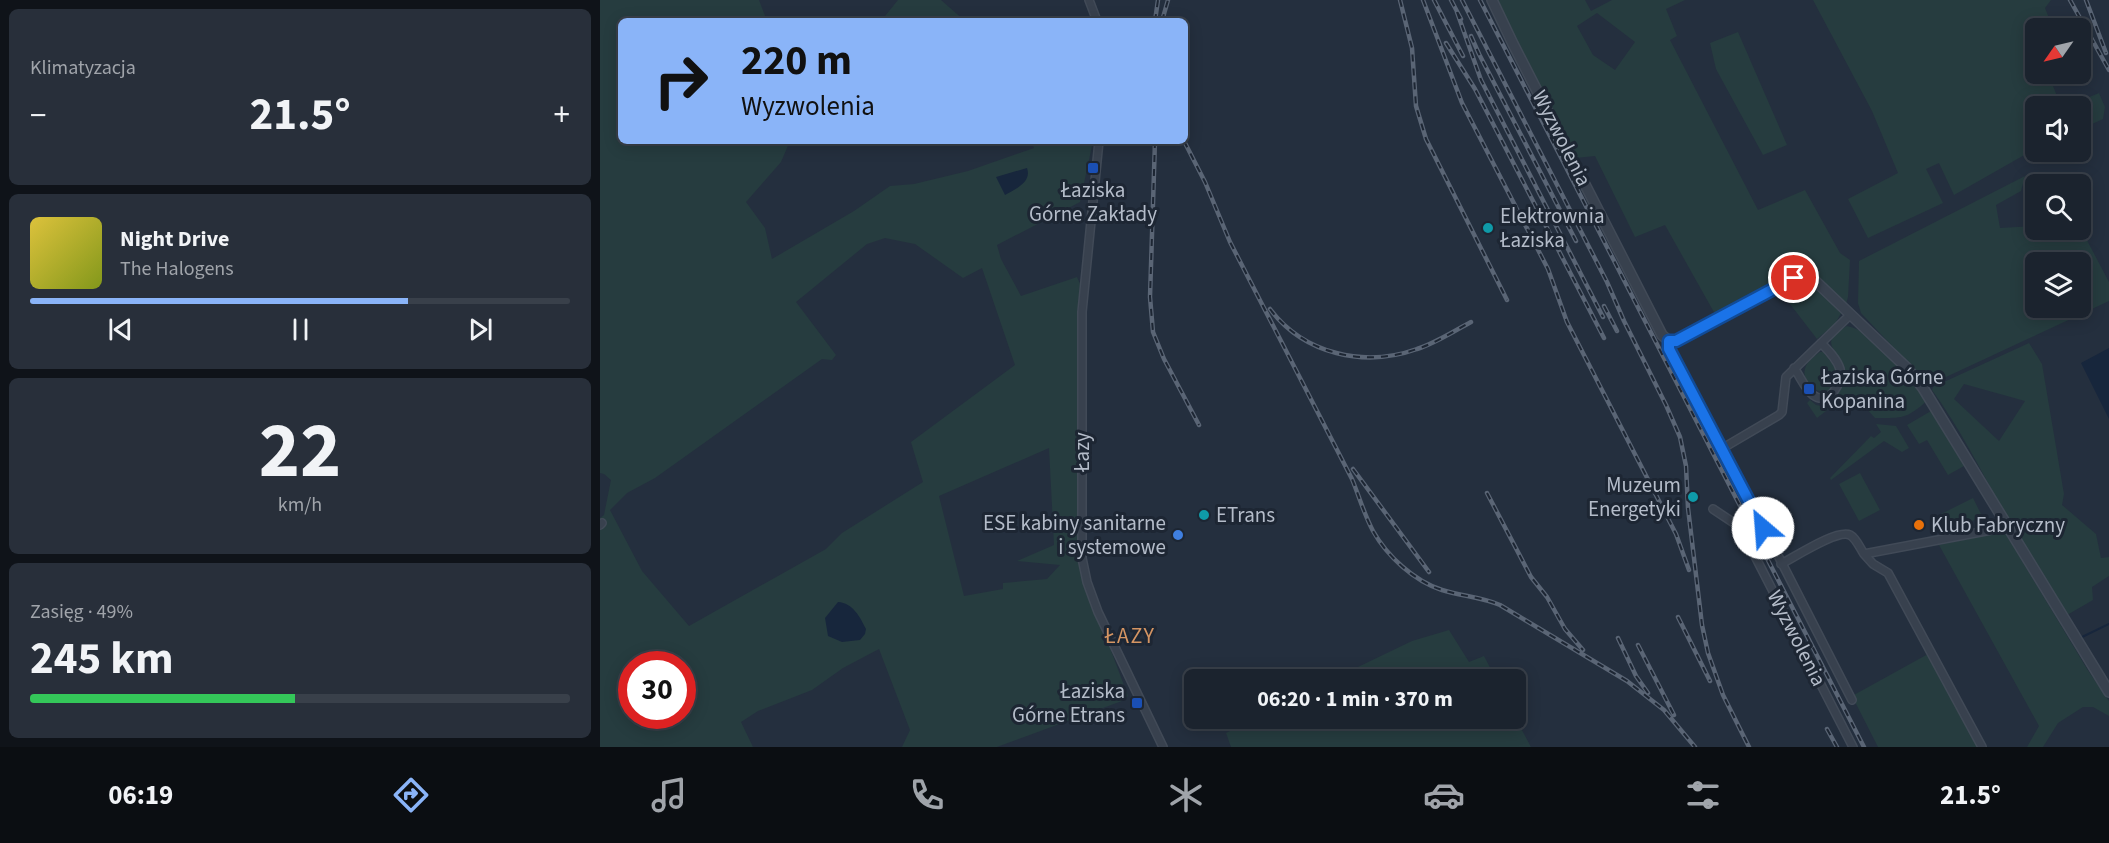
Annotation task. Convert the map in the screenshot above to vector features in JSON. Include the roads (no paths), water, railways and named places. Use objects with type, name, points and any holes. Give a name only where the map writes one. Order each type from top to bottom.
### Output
[{"type":"street","points":[[1089,0],[1095,18]]},
{"type":"street","name":"Wyzwolenia","points":[[1492,0],[1662,335],[1669,341],[1669,349],[1723,448],[1851,700]]},
{"type":"street","name":"Łazy","points":[[1099,144],[1082,312],[1082,558],[1087,582],[1098,612],[1163,747]]},
{"type":"street","points":[[1669,341],[1676,341],[1803,275],[1810,276],[1907,368],[1923,388],[2109,692]]},
{"type":"street","points":[[1723,448],[1782,412],[1786,377],[1850,315]]},
{"type":"street","points":[[1794,368],[1814,396],[1821,398],[1828,396],[1836,389],[1840,379],[1840,369],[1836,360],[1821,343]]},
{"type":"street","name":"Wyzwolenia","points":[[1713,508],[1740,527],[1853,747]]},
{"type":"street","points":[[1863,554],[2007,527]]},
{"type":"street","name":"Wyzwolenia","points":[[1781,564],[1833,537],[1844,534],[1853,537],[1863,554],[1873,564],[1888,573],[1982,747]]},
{"type":"water","points":[[1027,168],[1025,181],[1005,195],[996,177]]},
{"type":"water","points":[[2109,348],[2109,419],[2081,363]]},
{"type":"water","points":[[838,602],[852,608],[861,620],[866,629],[860,640],[842,642],[828,636],[825,618]]},
{"type":"waterway","points":[[2082,637],[2109,624]]},
{"type":"railway","points":[[1155,18],[1158,0]]},
{"type":"railway","points":[[1163,18],[1168,0]]},
{"type":"railway","points":[[1400,0],[1412,48],[1416,106],[1426,139],[1507,300]]},
{"type":"railway","points":[[1423,0],[1462,103],[1548,269],[1567,322],[1676,534],[1689,570]]},
{"type":"railway","points":[[1434,0],[1463,56]]},
{"type":"railway","points":[[1451,0],[1461,19]]},
{"type":"railway","points":[[1462,0],[1607,282],[1680,437],[1686,466],[1688,508],[1702,625],[1708,653],[1723,695],[1749,747]]},
{"type":"railway","points":[[1480,0],[1864,747]]},
{"type":"railway","points":[[2070,0],[2109,70]]},
{"type":"railway","points":[[2086,0],[2106,53]]},
{"type":"railway","points":[[1457,12],[1481,80],[1603,317]]},
{"type":"railway","points":[[1471,36],[1576,241]]},
{"type":"railway","points":[[1446,43],[1475,89],[1604,338]]},
{"type":"railway","points":[[1155,144],[1150,297],[1153,332],[1164,359],[1199,425]]},
{"type":"railway","points":[[1186,144],[1205,182],[1230,242],[1352,479],[1373,531],[1386,550],[1412,574],[1432,586],[1500,605],[1627,681],[1664,710],[1695,747]]},
{"type":"railway","points":[[1604,306],[1617,331]]},
{"type":"railway","points":[[1270,309],[1300,337],[1336,353],[1356,357],[1397,355],[1417,349],[1471,322]]},
{"type":"railway","points":[[1353,469],[1429,572]]},
{"type":"railway","points":[[1487,493],[1531,577],[1547,597],[1565,629],[1583,650]]},
{"type":"railway","points":[[1678,617],[1710,681]]},
{"type":"railway","points":[[1618,638],[1636,676],[1648,693]]},
{"type":"railway","points":[[1638,645],[1674,715]]},
{"type":"railway","points":[[1827,729],[1837,747]]},
{"type":"place","name":"Łaziska Górne Zakłady","points":[[1093,168]]},
{"type":"place","name":"Elektrownia Łaziska","points":[[1488,228]]},
{"type":"place","name":"Łaziska Górne Kopanina","points":[[1809,389]]},
{"type":"place","name":"Muzeum Energetyki","points":[[1693,497]]},
{"type":"place","name":"ETrans","points":[[1204,515]]},
{"type":"place","name":"Klub Fabryczny","points":[[1919,525]]},
{"type":"place","name":"ESE kabiny sanitarne i systemowe","points":[[1178,535]]},
{"type":"place","name":"Łaziska Górne Etrans","points":[[1137,703]]},
{"type":"district","name":"ŁAZY","points":[[1130,636]]}]
